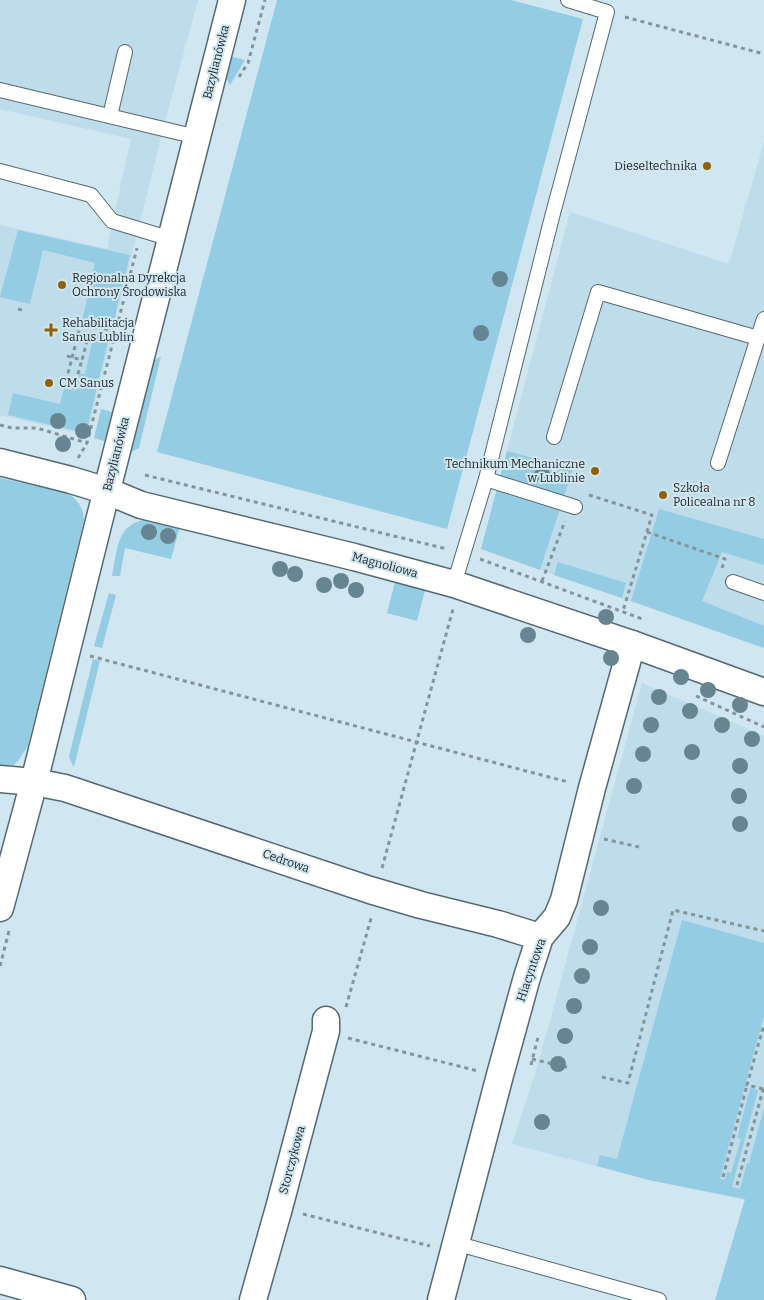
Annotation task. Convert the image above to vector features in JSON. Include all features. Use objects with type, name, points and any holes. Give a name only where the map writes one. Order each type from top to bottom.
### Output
[{"type":"street","name":"Bazylianówka","points":[[0,908],[34,782],[232,0]]},
{"type":"street","name":"Magnoliowa","points":[[0,462],[107,491],[141,504],[354,557],[454,594],[632,644],[764,692]]},
{"type":"street","name":"Hiacyntowa","points":[[440,1300],[502,1065],[540,937],[557,917],[564,900],[592,788],[632,644]]},
{"type":"street","name":"Cedrowa","points":[[0,778],[34,782],[77,792],[370,890],[540,937]]},
{"type":"street","name":"Storczykowa","points":[[253,1300],[330,1029]]},
{"type":"street","points":[[0,1280],[72,1300]]},
{"type":"lane","points":[[454,594],[486,480],[552,217],[607,12],[568,0]]},
{"type":"lane","points":[[110,116],[125,52]]},
{"type":"lane","points":[[0,90],[197,137]]},
{"type":"lane","points":[[0,171],[91,194],[112,221],[171,239]]},
{"type":"lane","points":[[554,437],[598,292],[758,338]]},
{"type":"lane","points":[[718,463],[764,319]]},
{"type":"lane","points":[[486,480],[573,506]]},
{"type":"lane","points":[[733,582],[764,593]]},
{"type":"lane","points":[[454,1248],[659,1300]]},
{"type":"path","points":[[607,12],[764,54]]},
{"type":"path","points":[[91,326],[74,388],[65,385],[80,323],[116,331]]},
{"type":"path","points":[[67,356],[82,360]]},
{"type":"path","points":[[0,425],[12,428],[37,428],[86,443],[75,463]]},
{"type":"path","points":[[542,581],[573,506],[576,491],[652,515],[623,611]]},
{"type":"path","points":[[647,532],[725,559],[719,577],[733,582]]},
{"type":"path","points":[[381,872],[417,741],[454,594]]},
{"type":"path","points":[[81,653],[592,788]]},
{"type":"path","points":[[688,692],[764,727]]},
{"type":"path","points":[[600,838],[639,847]]},
{"type":"path","points":[[602,1077],[628,1083],[673,910],[764,931]]},
{"type":"path","points":[[372,914],[330,1029],[487,1073]]},
{"type":"path","points":[[723,1177],[764,1024]]},
{"type":"path","points":[[530,1068],[540,1032]]},
{"type":"path","points":[[532,1059],[570,1068]]},
{"type":"path","points":[[737,1186],[764,1088],[747,1085]]},
{"type":"path","points":[[279,1208],[454,1248]]},
{"type":"shaded area","points":[[0,0],[198,0],[163,129],[87,435],[0,415],[0,225],[108,249],[131,139],[0,109]]},
{"type":"shaded area","points":[[277,0],[511,0],[583,19],[447,529],[157,452]]},
{"type":"shaded area","points":[[229,56],[245,60],[230,85],[223,73]]},
{"type":"shaded area","points":[[764,142],[764,648],[481,549],[570,212],[729,264]]},
{"type":"shaded area","points":[[18,230],[130,255],[112,328],[82,321],[95,263],[43,250],[30,304],[0,297]]},
{"type":"shaded area","points":[[110,333],[86,433],[8,415],[13,393],[60,404],[64,388],[75,391],[80,373],[85,374],[94,334]]},
{"type":"shaded area","points":[[161,356],[139,448],[133,451],[128,449],[150,363]]},
{"type":"shaded area","points":[[101,409],[116,413],[108,442],[94,438]]},
{"type":"shaded area","points":[[507,451],[573,469],[540,570],[481,549]]},
{"type":"shaded area","points":[[0,478],[68,493],[79,505],[84,520],[28,745],[14,765],[0,765]]},
{"type":"shaded area","points":[[659,509],[764,539],[764,565],[722,552],[702,601],[764,626],[764,648],[631,601]]},
{"type":"shaded area","points":[[149,519],[181,523],[171,559],[125,548],[120,576],[112,576],[120,538],[124,531],[138,521]]},
{"type":"shaded area","points":[[558,562],[626,583],[622,598],[554,575]]},
{"type":"shaded area","points":[[395,582],[425,590],[417,621],[387,613]]},
{"type":"shaded area","points":[[109,593],[116,595],[102,648],[94,646]]},
{"type":"shaded area","points":[[93,659],[100,661],[74,767],[69,756]]},
{"type":"shaded area","points":[[642,683],[764,736],[764,1204],[649,1180],[512,1144],[539,1061]]},
{"type":"shaded area","points":[[682,920],[764,943],[764,1015],[720,1179],[725,1180],[727,1172],[731,1173],[741,1139],[737,1138],[750,1088],[758,1090],[732,1187],[740,1189],[764,1108],[764,1300],[715,1300],[745,1199],[649,1180],[597,1166],[600,1155],[617,1159]]},
{"type":"place","name":"Dieseltechnika","points":[[707,166]]},
{"type":"place","name":"Regionalna Dyrekcja Ochrony Środowiska","points":[[62,285]]},
{"type":"place","name":"Rehabilitacja Sanus Lublin","points":[[51,330]]},
{"type":"place","name":"CM Sanus","points":[[49,383]]},
{"type":"place","name":"Technikum Mechaniczne w Lublinie","points":[[595,471]]},
{"type":"place","name":"Szkoła Policealna nr 8","points":[[663,495]]}]
